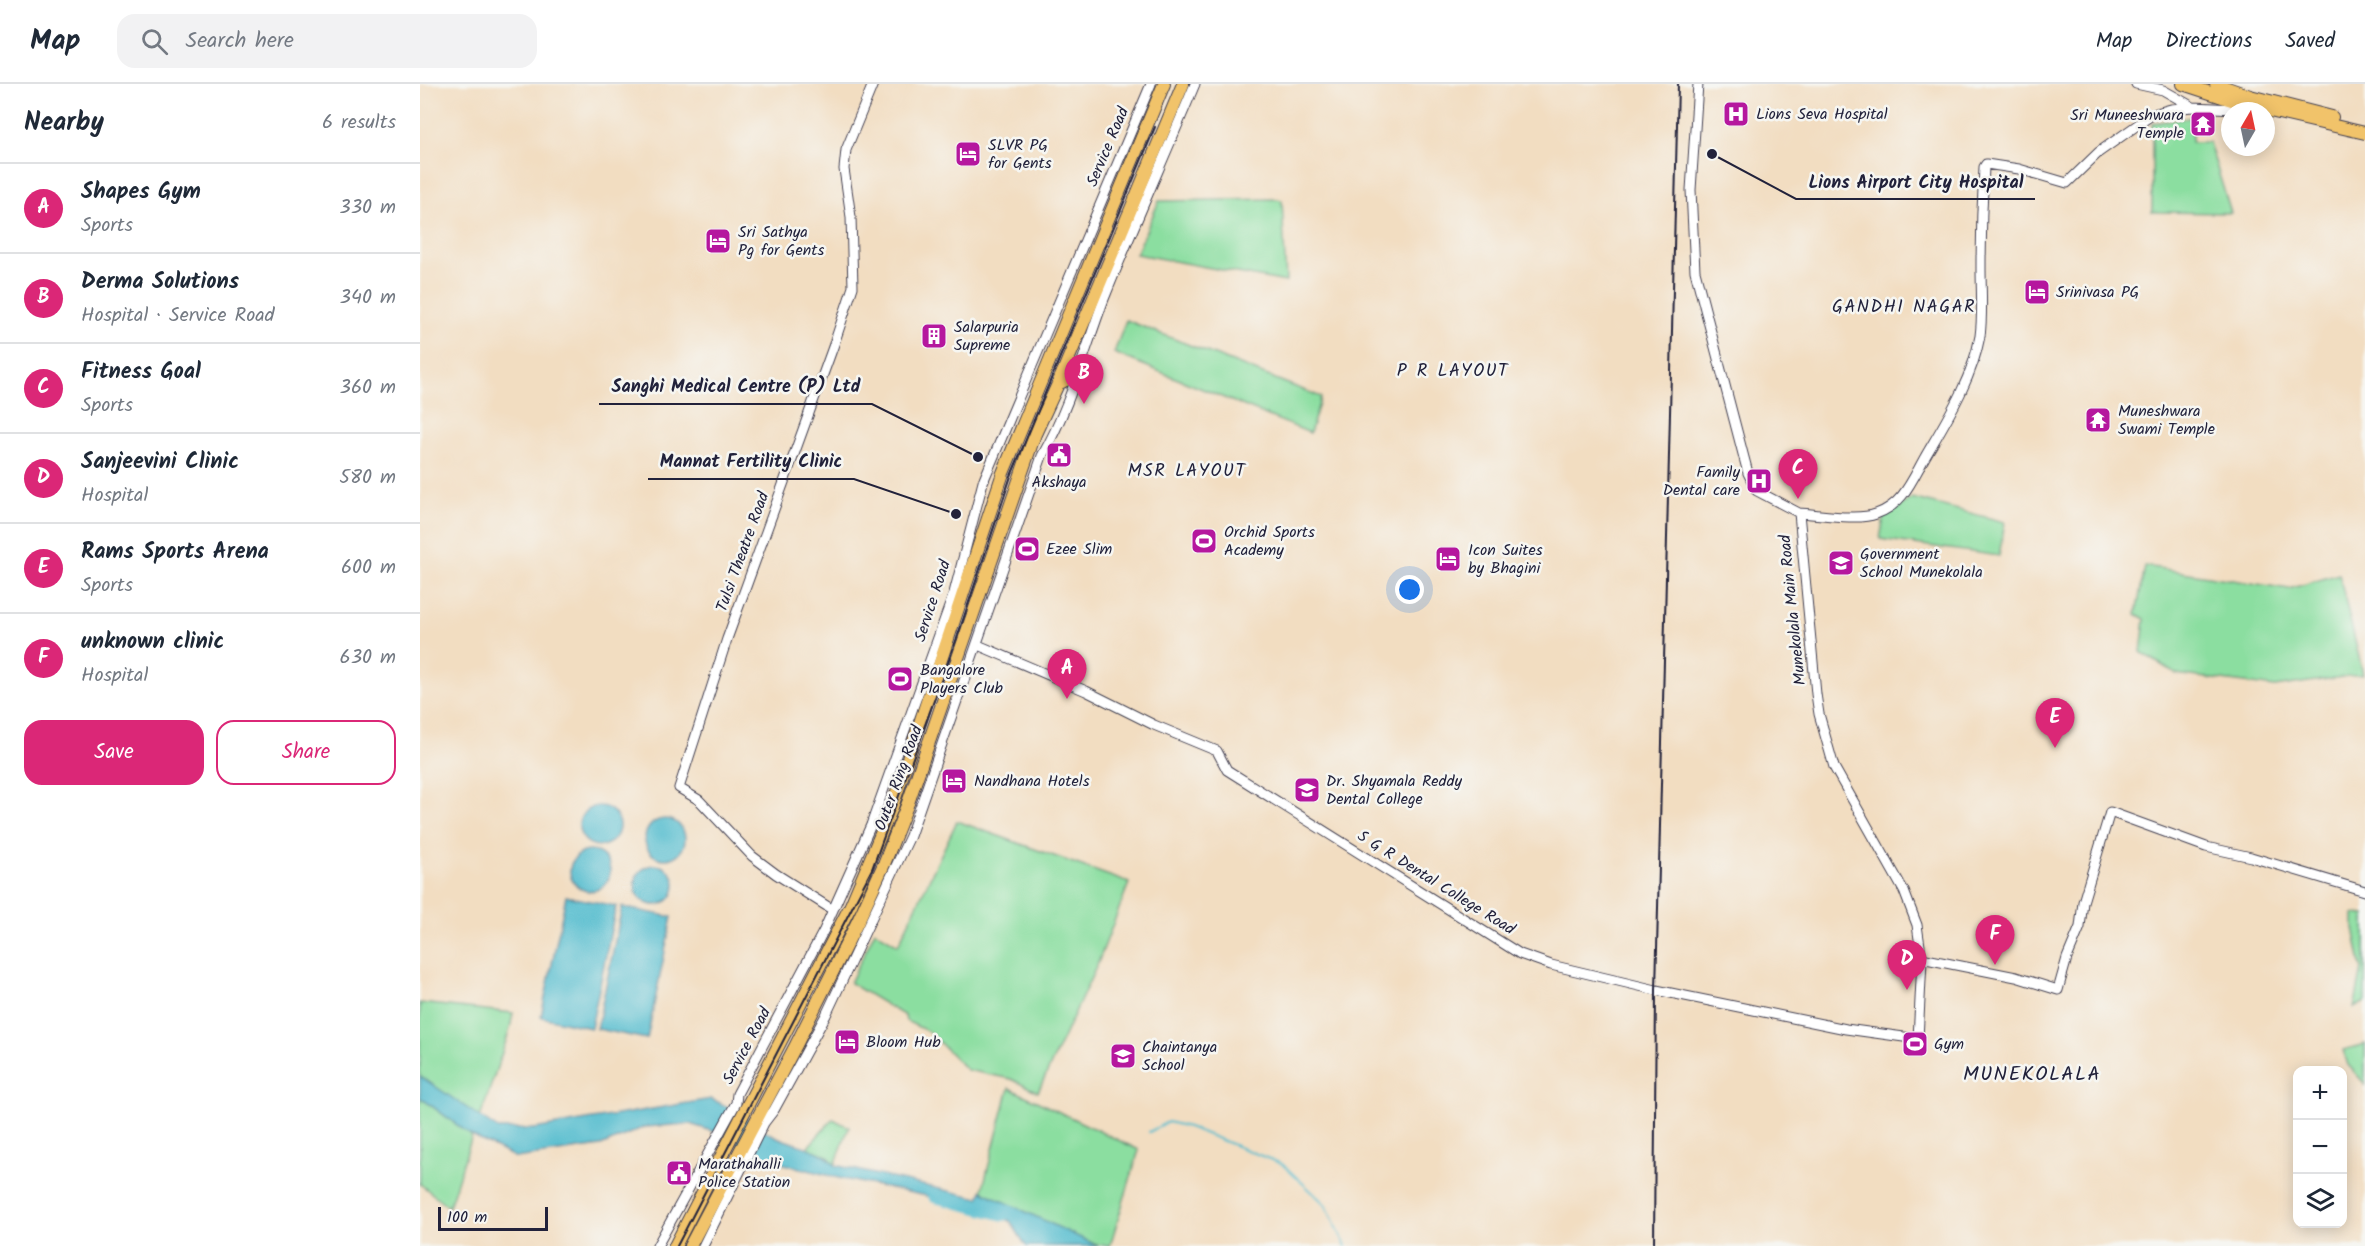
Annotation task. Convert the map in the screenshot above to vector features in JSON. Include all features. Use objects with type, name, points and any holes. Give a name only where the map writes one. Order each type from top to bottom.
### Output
[{"type":"main road","name":"Outer Ring Road","points":[[675,1246],[721,1147],[750,1104],[786,1029],[846,917],[891,810],[1004,473],[1164,84]]},
{"type":"main road","name":"Outer Ring Road","points":[[690,1246],[761,1121],[896,837],[1035,434],[1110,272],[1144,174],[1183,84]]},
{"type":"main road","points":[[2184,84],[2365,133]]},
{"type":"main road","points":[[2216,84],[2251,101],[2365,124]]},
{"type":"main road","points":[[1058,384],[1076,375]]},
{"type":"street","name":"Tulsi Theatre Road","points":[[833,910],[752,856],[699,800],[679,788],[727,639],[853,287],[851,217],[844,169],[846,150],[873,84]]},
{"type":"street","name":"Service Road","points":[[657,1246],[706,1154],[721,1147],[737,1094],[833,910],[871,825],[954,593],[983,482],[1151,84]]},
{"type":"street","points":[[761,1121],[774,1110],[826,1015],[910,836],[1042,456],[1068,405],[1110,272],[1195,84]]},
{"type":"street","name":"Munekolala Main Road","points":[[1698,84],[1691,190],[1695,270],[1748,473],[1756,491],[1799,513],[1813,674],[1819,714],[1834,767],[1904,891],[1917,925],[1922,960],[1919,1037]]},
{"type":"street","points":[[2136,84],[2163,90],[2193,107]]},
{"type":"street","points":[[2184,84],[2197,92],[2200,97],[2199,103],[2193,107]]},
{"type":"street","points":[[1799,513],[1861,517],[1873,516],[1888,510],[1902,498],[1938,434],[1969,376],[1979,339],[1982,305],[1982,205],[1986,164],[2019,169],[2067,183],[2099,152],[2153,114],[2171,109],[2193,107],[2235,110],[2251,101],[2244,84]]},
{"type":"street","name":"S G R Dental College Road","points":[[978,645],[1217,751],[1227,770],[1520,954],[1539,962],[1656,990],[1835,1027],[1915,1040],[1919,1037]]},
{"type":"street","points":[[1922,960],[2016,977],[2058,990],[2067,957],[2080,927],[2083,902],[2110,812],[2206,847],[2251,857],[2365,891]]},
{"type":"street","points":[[703,1246],[743,1154]]},
{"type":"green space","points":[[2193,117],[2192,142],[2209,142],[2231,213],[2152,212],[2152,123]]},
{"type":"green space","points":[[1282,200],[1286,282],[1136,254],[1159,201]]},
{"type":"green space","points":[[1126,320],[1321,397],[1310,433],[1114,353]]},
{"type":"green space","points":[[1912,498],[2005,522],[1999,556],[1880,539],[1884,517]]},
{"type":"green space","points":[[2145,566],[2289,589],[2339,574],[2363,674],[2275,687],[2176,674],[2141,652],[2145,619],[2136,614]]},
{"type":"green space","points":[[957,821],[1129,883],[1098,963],[1038,1092],[1011,1079],[967,1070],[929,1032],[906,1021],[905,1016],[850,983],[875,931],[898,945]]},
{"type":"green space","points":[[2354,914],[2365,915],[2365,1002],[2354,1008],[2362,969],[2354,928]]},
{"type":"green space","points":[[420,1003],[513,1013],[510,1029],[480,1118],[420,1076]]},
{"type":"green space","points":[[2365,1044],[2365,1084],[2348,1065],[2343,1050]]},
{"type":"green space","points":[[1009,1088],[1139,1150],[1110,1246],[1065,1232],[982,1191]]},
{"type":"green space","points":[[420,1097],[472,1136],[449,1207],[420,1184]]},
{"type":"green space","points":[[833,1119],[849,1127],[835,1165],[828,1156],[807,1148]]},
{"type":"water","points":[[599,806],[607,807],[613,812],[618,818],[618,834],[613,840],[607,845],[599,846],[591,845],[585,840],[580,834],[579,826],[580,818],[585,812],[591,807]]},
{"type":"water","points":[[665,819],[673,820],[679,825],[684,831],[684,847],[679,853],[673,858],[665,859],[657,858],[651,853],[646,847],[645,839],[646,831],[651,825],[657,820]]},
{"type":"water","points":[[590,851],[598,852],[604,857],[609,863],[609,879],[604,885],[598,890],[590,891],[582,890],[576,885],[571,879],[570,871],[571,863],[576,857],[582,852]]},
{"type":"water","points":[[655,865],[663,866],[669,871],[674,877],[674,893],[669,899],[663,904],[655,905],[647,904],[641,899],[636,893],[635,885],[636,877],[641,871],[647,866]]},
{"type":"water","points":[[566,896],[616,906],[591,1028],[541,1017]]},
{"type":"water","points":[[622,907],[672,917],[647,1039],[597,1029]]},
{"type":"water","points":[[420,1076],[498,1129],[534,1129],[711,1099],[781,1139],[822,1154],[835,1165],[979,1198],[982,1191],[1098,1246],[1026,1246],[1011,1222],[1000,1214],[966,1204],[839,1178],[761,1158],[715,1132],[690,1124],[644,1127],[601,1146],[516,1158],[472,1136],[420,1097]]},
{"type":"waterway","points":[[1149,1132],[1168,1122],[1188,1127],[1282,1164],[1325,1204],[1346,1246]]},
{"type":"waterway","points":[[935,1196],[1004,1214]]},
{"type":"railway","points":[[1654,1246],[1656,990],[1678,84]]},
{"type":"railway","points":[[677,1246],[872,869],[957,638],[1011,476],[1155,127]]},
{"type":"place","name":"Lions Seva Hospital","points":[[1736,114]]},
{"type":"place","name":"Sri Muneeshwara Temple","points":[[2203,124]]},
{"type":"place","name":"SLVR PG for Gents","points":[[968,154]]},
{"type":"place","name":"Lions Airport City Hospital","points":[[1712,154]]},
{"type":"place","name":"Sri Sathya Pg for Gents","points":[[718,241]]},
{"type":"place","name":"Srinivasa PG","points":[[2037,292]]},
{"type":"place","name":"Salarpuria Supreme","points":[[934,336]]},
{"type":"place","name":"Derma Solutions","points":[[1084,404]]},
{"type":"place","name":"Muneshwara Swami Temple","points":[[2098,420]]},
{"type":"place","name":"Akshaya","points":[[1059,455]]},
{"type":"place","name":"Sanghi Medical Centre (P) Ltd","points":[[978,457]]},
{"type":"place","name":"Family Dental care","points":[[1759,481]]},
{"type":"place","name":"Fitness Goal","points":[[1798,499]]},
{"type":"place","name":"Mannat Fertility Clinic","points":[[956,514]]},
{"type":"place","name":"Orchid Sports Academy","points":[[1204,541]]},
{"type":"place","name":"Ezee Slim","points":[[1027,549]]},
{"type":"place","name":"Icon Suites by Bhagini","points":[[1448,559]]},
{"type":"place","name":"Government School Munekolala","points":[[1841,563]]},
{"type":"place","name":"Bangalore Players Club","points":[[900,679]]},
{"type":"place","name":"Shapes Gym","points":[[1067,699]]},
{"type":"place","name":"Rams Sports Arena","points":[[2055,748]]},
{"type":"place","name":"Nandhana Hotels","points":[[954,781]]},
{"type":"place","name":"Dr. Shyamala Reddy Dental College","points":[[1307,790]]},
{"type":"place","name":"unknown clinic","points":[[1995,965]]},
{"type":"place","name":"Sanjeevini Clinic","points":[[1907,990]]},
{"type":"place","name":"Bloom Hub","points":[[847,1042]]},
{"type":"place","name":"Gym","points":[[1915,1044]]},
{"type":"place","name":"Chaintanya School","points":[[1123,1056]]},
{"type":"place","name":"Marathahalli Police Station","points":[[679,1173]]},
{"type":"district","name":"GANDHI NAGAR","points":[[1904,307]]},
{"type":"district","name":"P R LAYOUT","points":[[1453,371]]},
{"type":"district","name":"MSR LAYOUT","points":[[1187,471]]},
{"type":"district","name":"MUNEKOLALA","points":[[2032,1075]]}]
